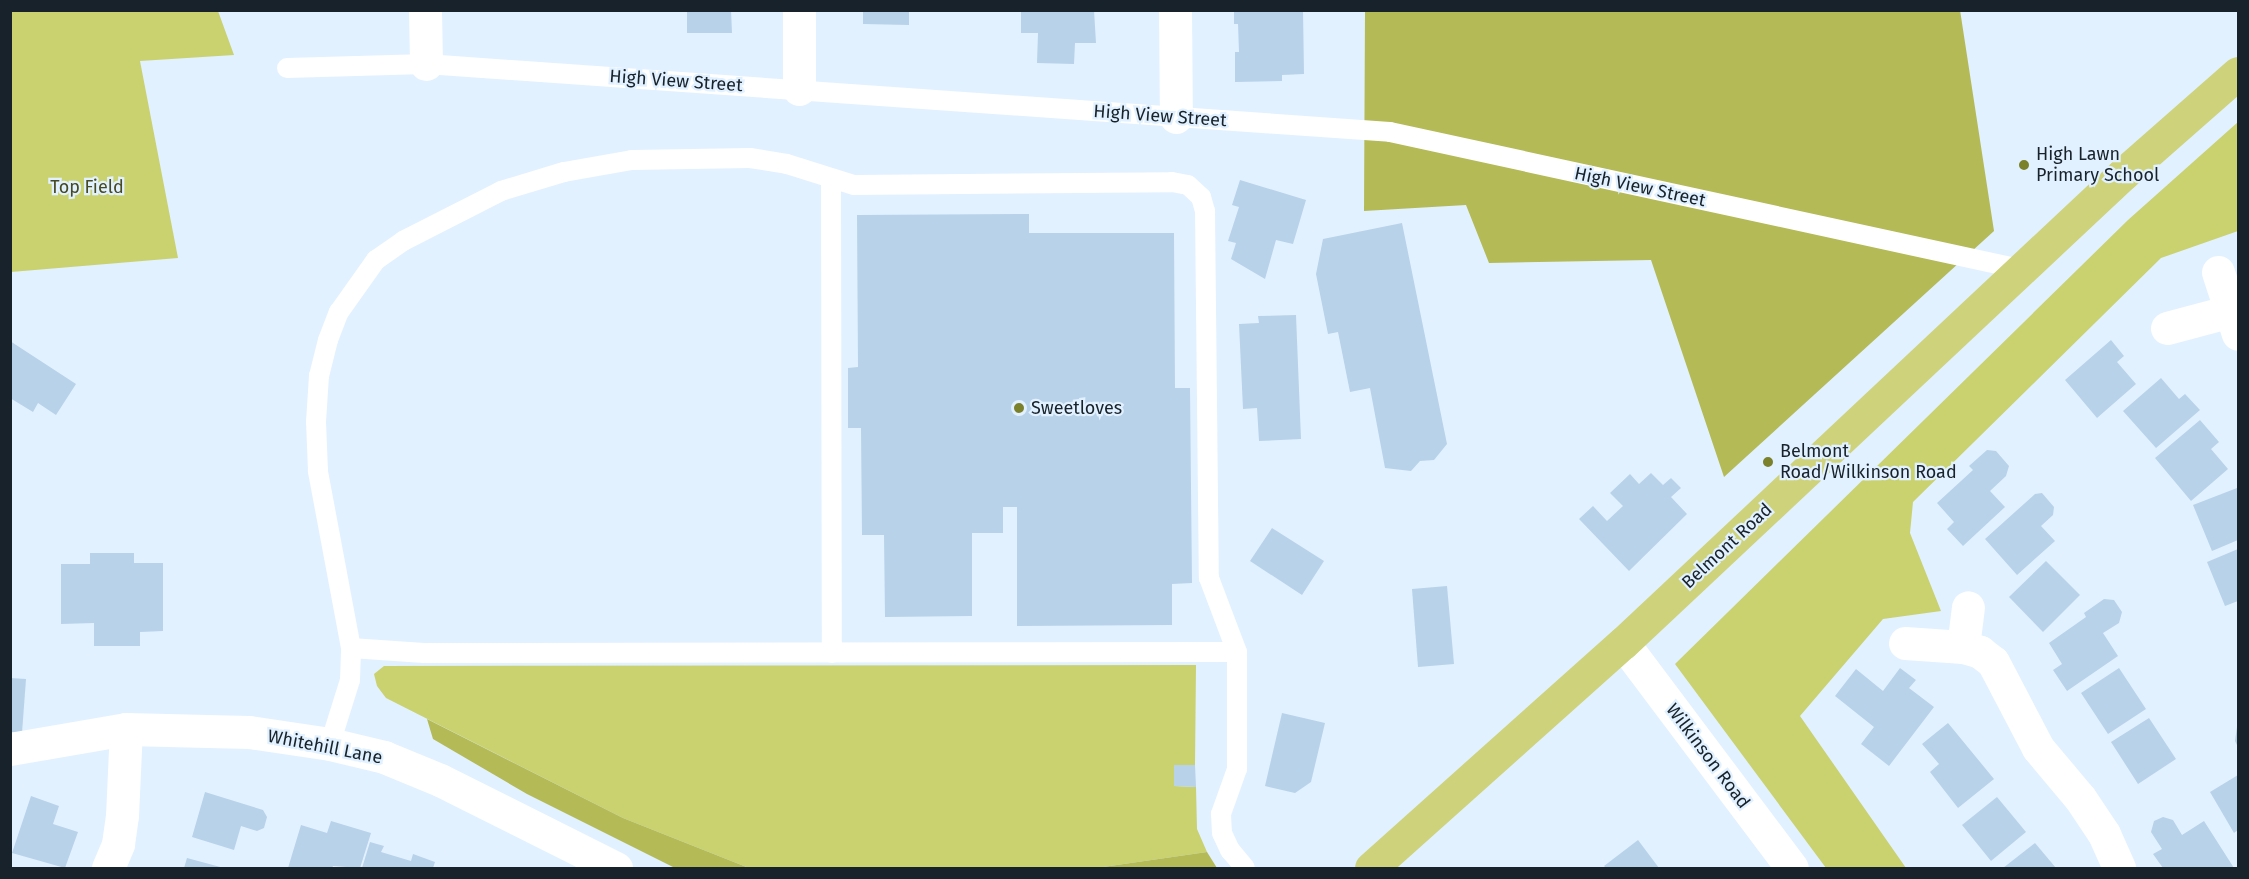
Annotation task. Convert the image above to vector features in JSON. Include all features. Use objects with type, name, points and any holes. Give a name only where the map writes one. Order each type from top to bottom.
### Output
[{"type":"main road","name":"Belmont Road","points":[[1371,868],[1623,643],[2020,269],[2238,73]]},
{"type":"street","points":[[425,10],[426,64]]},
{"type":"street","points":[[799,10],[799,89]]},
{"type":"street","points":[[1175,10],[1176,117]]},
{"type":"street","points":[[2167,328],[2235,322],[2218,272]]},
{"type":"street","points":[[1963,647],[1968,607]]},
{"type":"street","points":[[1905,642],[1963,647],[1980,652],[1993,662],[2038,748],[2080,798],[2104,834],[2119,868]]},
{"type":"street","name":"Wilkinson Road","points":[[1623,643],[1792,868]]},
{"type":"street","points":[[108,868],[118,844],[122,816],[126,729]]},
{"type":"street","name":"Whitehill Lane","points":[[10,749],[126,729],[249,732],[330,744],[384,757],[440,780],[616,868]]},
{"type":"lane","name":"High View Street","points":[[287,68],[426,64],[1390,132],[2020,269]]},
{"type":"lane","points":[[330,744],[350,680],[351,648],[318,471],[316,422],[319,376],[328,340],[339,312],[376,260],[422,230],[501,191],[564,172],[632,160],[750,158],[787,164],[854,185],[1172,182],[1188,185],[1200,197],[1205,211],[1209,578],[1237,652],[1237,769],[1221,814],[1222,833],[1230,850],[1245,868]]},
{"type":"lane","points":[[831,179],[832,653]]},
{"type":"lane","points":[[351,648],[424,653],[1237,652]]},
{"type":"green space","name":"Top Field","points":[[11,10],[218,11],[234,55],[140,61],[178,258],[11,272]]},
{"type":"green space","points":[[1960,10],[1994,231],[1724,477],[1651,260],[1489,263],[1466,205],[1364,211],[1365,11]]},
{"type":"green space","points":[[2238,122],[2238,231],[2161,258],[1913,502],[1910,533],[1941,611],[1883,619],[1800,716],[1906,868],[1826,868],[1675,664],[2128,220]]},
{"type":"green space","points":[[1196,665],[1195,765],[1174,765],[1174,786],[1196,787],[1197,829],[1207,852],[1096,868],[749,868],[623,818],[386,698],[377,686],[374,674],[384,666]]},
{"type":"green space","points":[[427,719],[623,818],[749,868],[675,868],[527,794],[433,739]]},
{"type":"green space","points":[[1207,852],[1217,868],[1096,868]]},
{"type":"building","points":[[687,10],[731,10],[732,33],[687,33]]},
{"type":"building","points":[[863,10],[909,10],[909,25],[863,24]]},
{"type":"building","points":[[1021,10],[1094,10],[1096,43],[1075,43],[1074,64],[1037,63],[1038,33],[1021,33]]},
{"type":"building","points":[[1234,10],[1303,10],[1304,74],[1282,75],[1282,81],[1235,82],[1235,52],[1239,52],[1238,24],[1234,24]]},
{"type":"building","points":[[1240,180],[1306,200],[1293,244],[1276,240],[1265,279],[1231,259],[1236,243],[1228,241],[1239,207],[1232,205]]},
{"type":"building","name":"Sweetloves","points":[[1029,214],[1029,233],[1174,233],[1175,388],[1190,388],[1192,583],[1172,584],[1172,625],[1017,626],[1017,507],[1003,507],[1003,533],[972,533],[972,616],[885,617],[884,535],[862,535],[861,428],[848,428],[848,368],[858,367],[857,215]]},
{"type":"building","points":[[1402,223],[1447,444],[1434,460],[1420,461],[1411,471],[1385,468],[1370,388],[1350,392],[1338,332],[1328,334],[1316,274],[1323,239]]},
{"type":"building","points":[[1296,315],[1301,439],[1259,441],[1257,408],[1243,409],[1239,324],[1259,323],[1258,316]]},
{"type":"building","points":[[2111,340],[2124,356],[2117,362],[2136,384],[2097,418],[2065,380]]},
{"type":"building","points":[[10,341],[76,384],[56,415],[38,403],[33,412],[10,398]]},
{"type":"building","points":[[2161,378],[2179,399],[2185,394],[2200,410],[2156,448],[2123,411]]},
{"type":"building","points":[[2200,420],[2219,442],[2211,449],[2228,469],[2191,501],[2155,458]]},
{"type":"building","points":[[1987,450],[1996,451],[2009,466],[2006,476],[1990,491],[2005,507],[1963,546],[1947,529],[1954,522],[1937,503],[1973,470],[1969,466]]},
{"type":"building","points":[[1651,473],[1663,485],[1671,478],[1681,488],[1671,497],[1687,514],[1629,571],[1579,519],[1593,506],[1607,521],[1623,506],[1610,493],[1630,474],[1639,484]]},
{"type":"building","points":[[2237,488],[2238,540],[2212,551],[2193,505]]},
{"type":"building","points":[[2042,493],[2054,507],[2053,515],[2041,526],[2055,541],[2017,575],[1985,539],[2035,494]]},
{"type":"building","points":[[1272,528],[1324,561],[1302,595],[1250,561]]},
{"type":"building","points":[[2238,549],[2238,601],[2225,606],[2207,562]]},
{"type":"building","points":[[90,553],[134,553],[134,563],[163,563],[163,631],[140,632],[140,646],[94,646],[94,623],[61,624],[61,564],[90,564]]},
{"type":"building","points":[[2046,561],[2080,595],[2043,632],[2009,597]]},
{"type":"building","points":[[1447,586],[1454,664],[1418,667],[1412,589]]},
{"type":"building","points":[[2104,599],[2114,600],[2122,612],[2119,623],[2103,633],[2118,656],[2067,691],[2053,670],[2062,664],[2049,643],[2086,617],[2084,613]]},
{"type":"building","points":[[1900,668],[1916,680],[1909,688],[1934,707],[1889,766],[1861,744],[1874,727],[1835,696],[1856,669],[1883,691]]},
{"type":"building","points":[[2119,668],[2146,709],[2108,734],[2081,693]]},
{"type":"building","points":[[10,678],[26,679],[22,733],[10,732]]},
{"type":"building","points":[[1282,713],[1325,723],[1311,782],[1295,793],[1265,786]]},
{"type":"building","points":[[2149,718],[2176,759],[2138,784],[2111,742]]},
{"type":"building","points":[[1948,723],[1994,779],[1958,808],[1930,772],[1939,764],[1922,744]]},
{"type":"building","points":[[2238,727],[2238,747],[2235,741]]},
{"type":"building","points":[[1174,765],[1195,765],[1196,787],[1174,786]]},
{"type":"building","points":[[2238,775],[2238,830],[2234,833],[2210,792]]},
{"type":"building","points":[[205,792],[263,810],[267,817],[264,828],[257,831],[241,826],[234,850],[192,837]]},
{"type":"building","points":[[31,796],[59,806],[53,824],[78,832],[65,868],[12,853]]},
{"type":"building","points":[[1997,797],[2026,832],[1991,861],[1962,825]]},
{"type":"building","points":[[2163,817],[2173,820],[2182,835],[2204,821],[2234,868],[2163,868],[2153,854],[2162,849],[2151,832],[2154,821]]},
{"type":"building","points":[[331,821],[371,833],[360,868],[333,866],[332,868],[288,868],[301,825],[327,833]]},
{"type":"building","points":[[1638,840],[1659,868],[1606,868],[1604,866]]},
{"type":"building","points":[[370,842],[384,846],[381,852],[411,861],[413,854],[435,862],[433,868],[362,868]]},
{"type":"building","points":[[2035,843],[2056,868],[2003,868]]},
{"type":"building","points":[[187,858],[224,868],[184,868]]},
{"type":"place","name":"High Lawn Primary School","points":[[2024,165]]},
{"type":"place","name":"Sweetloves","points":[[1019,408]]},
{"type":"place","name":"Belmont Road/Wilkinson Road","points":[[1768,462]]}]
